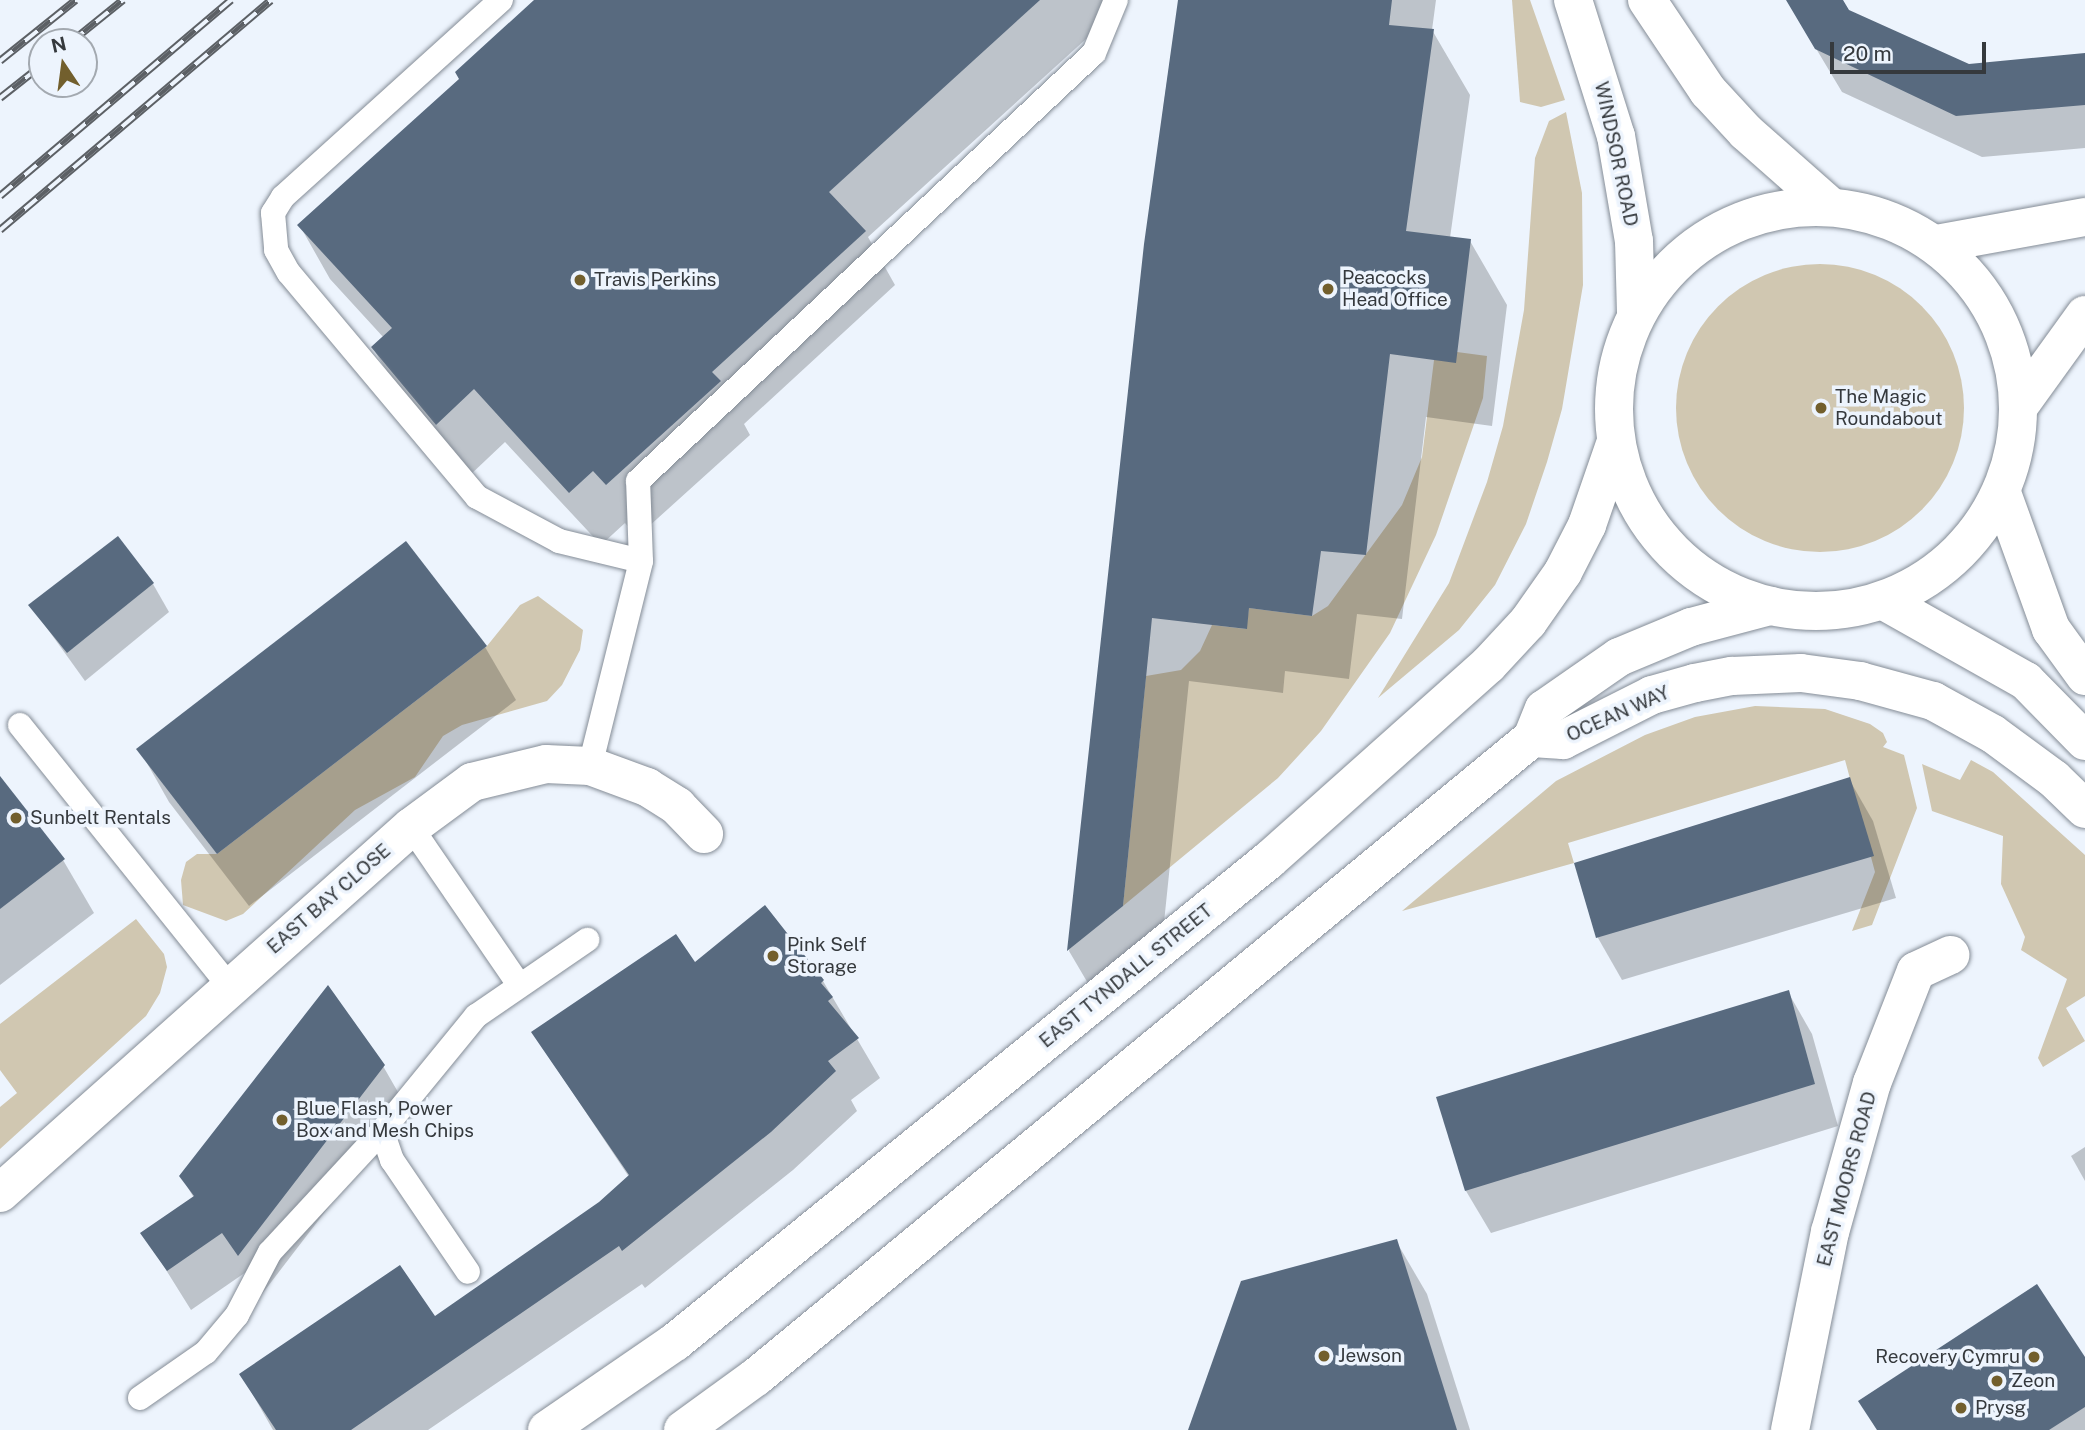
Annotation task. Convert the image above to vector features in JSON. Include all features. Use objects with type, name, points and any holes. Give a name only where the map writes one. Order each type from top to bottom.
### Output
[{"type":"street","name":"WINDSOR ROAD","points":[[1573,0],[1616,135],[1634,241],[1636,313]]},
{"type":"street","points":[[1647,0],[1708,91],[1746,132],[1830,205]]},
{"type":"street","points":[[1830,205],[1885,217],[1936,244],[1980,288],[2009,343],[2020,405],[2015,450],[2002,493],[1972,539],[1932,575],[1884,601],[1827,612],[1770,607],[1714,585],[1668,548],[1634,500],[1615,444],[1614,376],[1636,313],[1670,266],[1717,231],[1772,210],[1830,205]]},
{"type":"street","points":[[1936,244],[2085,217]]},
{"type":"street","points":[[2020,405],[2085,315]]},
{"type":"street","name":"EAST TYNDALL STREET","points":[[547,1430],[675,1342],[1211,907],[1488,664],[1528,622],[1563,572],[1587,525],[1615,444]]},
{"type":"street","points":[[2002,493],[2051,629],[2085,676]]},
{"type":"street","points":[[1884,601],[2025,681],[2085,741]]},
{"type":"street","points":[[682,1430],[756,1377],[1532,738],[1544,709],[1619,657],[1690,626],[1770,607]]},
{"type":"street","name":"OCEAN WAY","points":[[1532,738],[1563,740],[1653,695],[1695,683],[1773,674],[1836,678],[1933,701],[1993,734],[2054,779],[2085,809]]},
{"type":"street","name":"EAST BAY CLOSE","points":[[0,1193],[229,986],[411,827],[472,782],[546,764],[590,766],[647,787],[677,806],[704,834]]},
{"type":"street","name":"EAST MOORS ROAD","points":[[1790,1430],[1830,1232],[1872,1083],[1916,971],[1950,955]]},
{"type":"lane","points":[[501,0],[283,197],[274,213],[276,250],[289,273],[477,497],[559,541],[640,561]]},
{"type":"lane","points":[[590,766],[640,561],[638,481],[1094,53],[1116,0]]},
{"type":"lane","points":[[20,725],[229,986]]},
{"type":"lane","points":[[411,827],[519,985]]},
{"type":"lane","points":[[140,1398],[206,1352],[237,1315],[270,1252],[382,1131],[476,1016],[587,940]]},
{"type":"lane","points":[[382,1131],[392,1160],[468,1272]]},
{"type":"shaded area","points":[[1512,0],[1530,0],[1565,100],[1541,107],[1520,102]]},
{"type":"shaded area","points":[[1566,112],[1582,193],[1583,285],[1562,409],[1547,462],[1526,524],[1495,585],[1459,630],[1378,698],[1449,583],[1487,482],[1503,426],[1524,310],[1535,158],[1549,121]]},
{"type":"shaded area","points":[[1820,264],[1848,267],[1875,275],[1900,288],[1922,306],[1940,328],[1953,353],[1961,380],[1964,408],[1961,436],[1953,463],[1940,488],[1922,510],[1900,528],[1875,541],[1848,549],[1820,552],[1792,549],[1765,541],[1740,528],[1718,510],[1700,488],[1687,463],[1679,436],[1676,408],[1679,380],[1687,353],[1700,328],[1718,306],[1740,288],[1765,275],[1792,267]]},
{"type":"shaded area","points":[[1457,352],[1487,356],[1483,398],[1436,535],[1390,633],[1321,731],[1278,778],[1123,906],[1146,676],[1181,670],[1200,651],[1212,625],[1246,629],[1249,608],[1312,616],[1328,606],[1402,505],[1422,457],[1434,360]]},
{"type":"shaded area","points":[[538,596],[583,630],[580,650],[562,685],[547,701],[462,725],[443,736],[415,777],[355,810],[243,914],[226,921],[183,905],[181,880],[186,862],[197,854],[217,854],[487,646],[520,605]]},
{"type":"shaded area","points":[[1755,706],[1825,709],[1870,724],[1883,733],[1887,742],[1883,747],[1904,755],[1917,808],[1872,925],[1852,931],[1875,872],[1845,760],[1568,843],[1574,863],[1402,911],[1556,781],[1645,735],[1695,717]]},
{"type":"shaded area","points":[[1971,760],[1993,772],[2085,855],[2085,996],[2066,1008],[2085,1041],[2043,1067],[2038,1058],[2067,979],[2021,950],[2025,937],[2001,884],[2003,836],[1932,811],[1922,764],[1960,780]]},
{"type":"shaded area","points":[[136,919],[164,954],[167,967],[160,993],[146,1016],[0,1149],[0,1107],[17,1093],[0,1070],[0,1024]]},
{"type":"building","name":"Travis Perkins","points":[[534,0],[1040,0],[829,192],[866,231],[712,372],[721,381],[606,485],[593,471],[569,493],[474,389],[436,425],[371,347],[392,328],[297,225],[459,79],[455,72]]},
{"type":"building","name":"Peacocks Head Office","points":[[1178,0],[1392,0],[1389,25],[1434,29],[1406,231],[1471,239],[1456,363],[1390,354],[1366,555],[1321,551],[1312,616],[1249,608],[1247,629],[1152,618],[1123,906],[1067,951],[1144,244]]},
{"type":"building","points":[[1786,0],[1843,0],[1849,10],[1969,64],[2085,53],[2085,105],[1956,116],[1815,49]]},
{"type":"building","points":[[118,536],[154,583],[67,653],[28,605]]},
{"type":"building","points":[[406,541],[487,646],[217,854],[136,749]]},
{"type":"building","name":"Sunbelt Rentals","points":[[0,776],[65,859],[0,909]]},
{"type":"building","points":[[1850,777],[1874,856],[1596,938],[1574,863]]},
{"type":"building","points":[[765,905],[824,980],[821,983],[833,997],[828,1001],[859,1038],[828,1061],[836,1071],[771,1132],[622,1251],[619,1246],[351,1430],[276,1430],[239,1374],[400,1265],[435,1316],[599,1202],[629,1175],[531,1032],[676,934],[695,962]]},
{"type":"building","name":"Blue Flash, Power Box and Mesh Chips","points":[[328,985],[385,1065],[238,1256],[222,1233],[167,1271],[140,1233],[194,1196],[179,1176]]},
{"type":"building","points":[[1789,990],[1815,1084],[1465,1191],[1436,1097]]},
{"type":"building","name":"Jewson","points":[[1397,1239],[1457,1430],[1188,1430],[1241,1281]]},
{"type":"building","points":[[2037,1284],[2085,1357],[2085,1407],[2049,1430],[1877,1430],[1858,1401]]},
{"type":"railway","points":[[0,61],[76,0]]},
{"type":"railway","points":[[88,28],[123,0]]},
{"type":"railway","points":[[0,196],[231,0]]},
{"type":"railway","points":[[0,230],[271,0]]},
{"type":"railway","points":[[0,98],[28,76]]},
{"type":"place","name":"Travis Perkins","points":[[580,280]]},
{"type":"place","name":"Peacocks Head Office","points":[[1328,289]]},
{"type":"place","name":"The Magic Roundabout","points":[[1821,408]]},
{"type":"place","name":"Sunbelt Rentals","points":[[16,818]]},
{"type":"place","name":"Pink Self Storage","points":[[773,956]]},
{"type":"place","name":"Blue Flash, Power Box and Mesh Chips","points":[[282,1120]]},
{"type":"place","name":"Jewson","points":[[1324,1356]]},
{"type":"place","name":"Recovery Cymru","points":[[2034,1357]]},
{"type":"place","name":"Zeon","points":[[1997,1381]]},
{"type":"place","name":"Prysg","points":[[1961,1408]]}]
